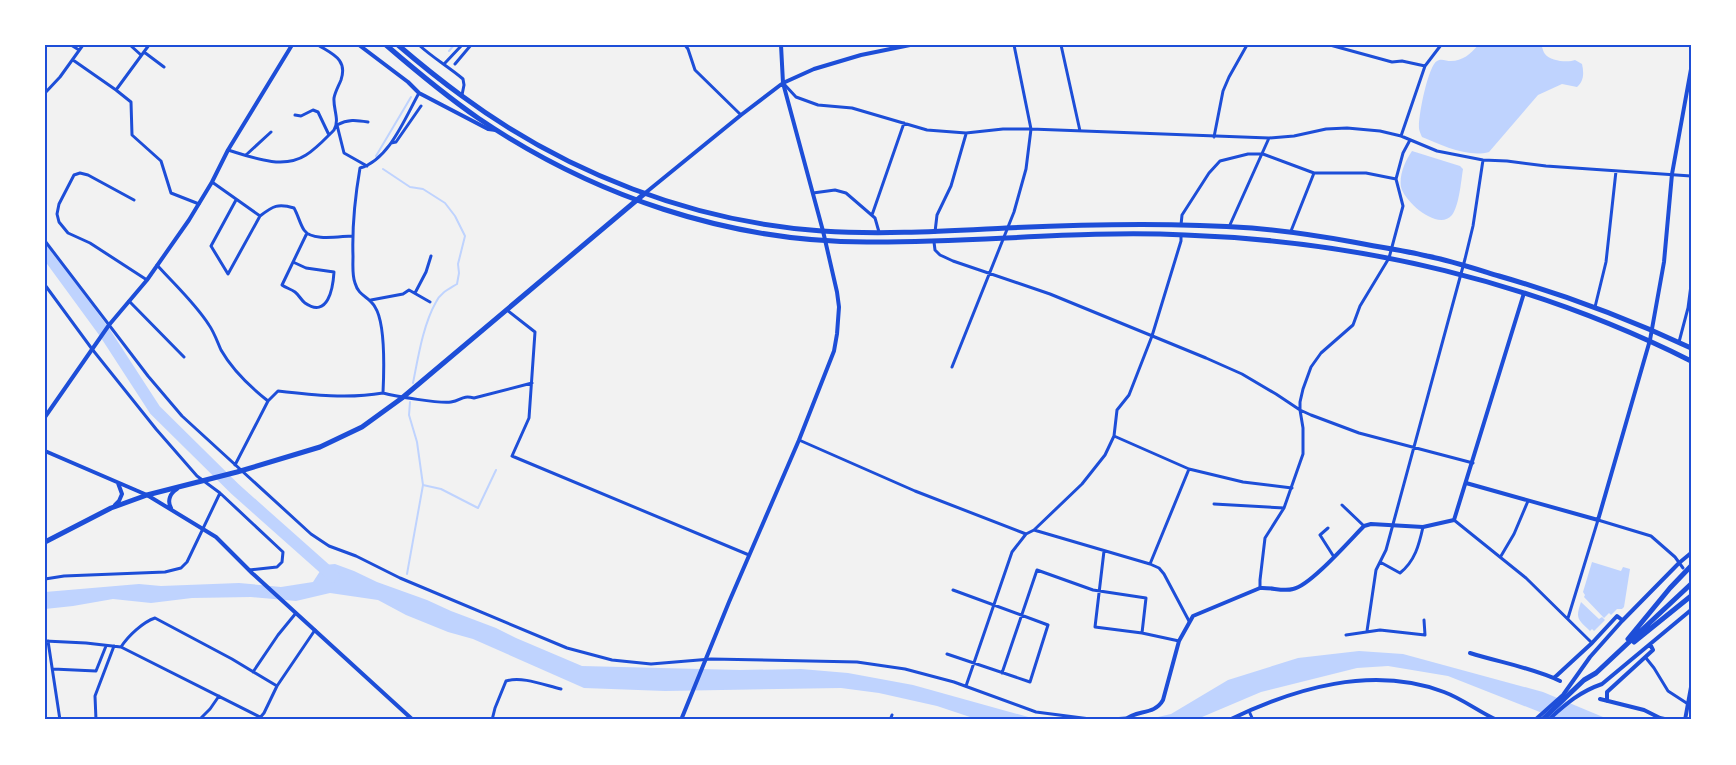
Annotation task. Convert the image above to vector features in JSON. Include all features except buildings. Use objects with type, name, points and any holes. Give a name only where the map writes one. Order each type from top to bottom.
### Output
[{"type":"highway","points":[[386,45],[463,108],[497,130],[579,177],[636,201],[675,213],[747,230],[797,238],[865,243],[1181,234],[1285,242],[1389,258],[1460,274],[1524,293],[1650,340],[1691,361]]},
{"type":"highway","points":[[398,45],[462,96],[541,147],[644,194],[676,204],[758,223],[823,231],[936,232],[1087,225],[1181,225],[1291,232],[1430,256],[1462,265],[1595,307],[1691,348]]},
{"type":"highway","points":[[45,542],[111,508],[147,495],[302,453],[339,439],[362,427],[402,398],[644,194]]},
{"type":"highway","points":[[1596,674],[1691,567]]},
{"type":"highway","points":[[1596,674],[1691,584]]},
{"type":"highway","points":[[1542,720],[1584,680],[1596,674],[1691,596]]},
{"type":"street","points":[[72,45],[79,50]]},
{"type":"street","points":[[45,93],[60,77],[83,45]]},
{"type":"street","points":[[130,45],[164,68]]},
{"type":"street","points":[[116,90],[149,45]]},
{"type":"street","points":[[45,417],[109,324],[147,280],[199,204],[228,150],[292,45]]},
{"type":"street","points":[[318,45],[342,63],[344,72],[334,98],[337,125],[344,153],[368,166]]},
{"type":"street","points":[[359,45],[419,93],[489,129],[497,130]]},
{"type":"street","points":[[418,45],[437,61],[445,63],[463,79],[462,96]]},
{"type":"street","points":[[445,63],[462,45]]},
{"type":"street","points":[[455,64],[471,45]]},
{"type":"street","points":[[685,45],[695,70],[741,115]]},
{"type":"street","points":[[681,720],[799,440],[834,351],[839,321],[837,292],[826,241],[783,83],[781,45]]},
{"type":"street","points":[[644,194],[783,83],[814,69],[861,55],[910,45]]},
{"type":"street","points":[[952,367],[1008,228],[1026,169],[1031,129],[1014,45]]},
{"type":"street","points":[[1061,45],[1080,131]]},
{"type":"street","points":[[1214,137],[1228,77],[1247,45]]},
{"type":"street","points":[[1330,45],[1392,62],[1402,61],[1425,66]]},
{"type":"street","points":[[1401,136],[1425,66],[1441,45]]},
{"type":"street","points":[[73,60],[131,102],[132,135],[161,161],[171,193],[199,204]]},
{"type":"street","points":[[1568,618],[1650,340],[1664,262],[1672,174],[1691,69]]},
{"type":"street","points":[[783,83],[796,97],[818,105],[852,108],[927,130],[966,133],[1031,129],[1269,138],[1347,128],[1401,136],[1437,151],[1483,160],[1691,176]]},
{"type":"street","points":[[383,393],[381,318],[374,304],[359,293],[354,281],[352,236],[360,168],[380,158],[392,142],[419,93]]},
{"type":"street","points":[[392,142],[396,142],[421,106]]},
{"type":"street","points":[[295,115],[301,116],[313,110],[318,112],[329,135]]},
{"type":"street","points":[[228,150],[246,156],[285,162],[297,160],[329,135],[337,125],[352,120],[368,122]]},
{"type":"street","points":[[872,215],[904,123]]},
{"type":"street","points":[[246,156],[271,132]]},
{"type":"street","points":[[936,232],[937,215],[951,186],[966,133]]},
{"type":"street","points":[[1229,227],[1269,138]]},
{"type":"street","points":[[1260,588],[1265,538],[1284,508],[1303,454],[1300,402],[1311,367],[1320,353],[1353,325],[1360,306],[1389,258],[1403,206],[1396,179],[1403,153],[1410,140]]},
{"type":"street","points":[[1181,225],[1182,215],[1220,160],[1248,154],[1263,154],[1314,173],[1366,173],[1396,179]]},
{"type":"street","points":[[1367,631],[1376,570],[1386,550],[1473,226],[1483,160]]},
{"type":"street","points":[[1595,307],[1606,262],[1616,171]]},
{"type":"street","points":[[134,200],[80,173],[74,175],[59,204],[57,214],[59,222],[68,233],[90,243],[147,280]]},
{"type":"street","points":[[1291,232],[1314,173]]},
{"type":"street","points":[[212,182],[260,216]]},
{"type":"street","points":[[813,193],[841,191],[872,215],[878,224],[879,232]]},
{"type":"street","points":[[236,199],[211,246],[228,274],[260,216],[275,206],[283,204],[294,208],[310,235],[323,238],[352,236]]},
{"type":"street","points":[[293,262],[306,268],[334,272],[333,290],[323,306],[314,307],[307,304],[296,293],[282,285],[293,262],[307,233]]},
{"type":"street","points":[[966,686],[1012,552],[1026,534],[1034,530],[1082,484],[1105,455],[1114,436],[1117,410],[1129,396],[1152,336],[1181,241],[1181,234]]},
{"type":"street","points":[[45,241],[148,376],[182,416],[239,471],[311,534],[329,546],[356,556],[400,578],[567,648],[612,660],[651,664],[705,660],[857,662],[905,669],[966,686],[1036,712],[1098,720],[1126,719],[1160,706],[1179,642],[1189,621],[1197,613],[1260,588],[1290,590],[1298,588],[1364,526],[1371,524],[1423,527],[1454,520]]},
{"type":"street","points":[[934,241],[935,250],[940,255],[1050,294],[1242,374],[1300,410],[1359,433],[1473,463]]},
{"type":"street","points":[[415,293],[431,256]]},
{"type":"street","points":[[157,266],[209,325],[222,351],[237,373],[268,401]]},
{"type":"street","points":[[1679,342],[1688,308],[1691,285]]},
{"type":"street","points":[[46,288],[156,429],[197,476],[220,493],[283,552],[284,558],[277,567],[251,571]]},
{"type":"street","points":[[369,300],[403,294],[409,290],[430,302]]},
{"type":"street","points":[[1454,520],[1524,293]]},
{"type":"street","points":[[129,301],[184,357]]},
{"type":"street","points":[[507,310],[535,332],[529,418],[512,456],[749,555]]},
{"type":"street","points":[[235,465],[268,401],[279,391],[322,396],[383,393],[402,398],[450,403],[466,396],[474,398],[531,383]]},
{"type":"street","points":[[1114,436],[1189,468],[1243,482],[1292,488]]},
{"type":"street","points":[[799,440],[915,491],[1026,534]]},
{"type":"street","points":[[45,451],[147,495],[216,537],[413,720]]},
{"type":"street","points":[[1150,564],[1189,468]]},
{"type":"street","points":[[111,508],[119,501],[122,494],[118,482]]},
{"type":"street","points":[[1467,483],[1652,536],[1683,568]]},
{"type":"street","points":[[172,510],[169,503],[170,497],[183,486]]},
{"type":"street","points":[[45,579],[64,576],[165,572],[181,568],[188,562],[220,493]]},
{"type":"street","points":[[1501,556],[1514,534],[1528,501]]},
{"type":"street","points":[[1214,504],[1284,508]]},
{"type":"street","points":[[1342,506],[1364,526]]},
{"type":"street","points":[[1454,520],[1526,578],[1592,643]]},
{"type":"street","points":[[1380,562],[1400,573],[1413,560],[1423,527]]},
{"type":"street","points":[[1328,528],[1320,535],[1334,556]]},
{"type":"street","points":[[1034,530],[1159,568],[1189,621]]},
{"type":"street","points":[[1104,551],[1095,627],[1142,633],[1179,642]]},
{"type":"street","points":[[1548,720],[1568,696],[1590,657],[1622,621],[1691,553]]},
{"type":"street","points":[[1002,673],[1037,570],[1078,586],[1146,598],[1142,633]]},
{"type":"street","points":[[947,654],[1030,682],[1048,625],[953,590]]},
{"type":"street","points":[[1535,720],[1568,696],[1602,684],[1691,610]]},
{"type":"street","points":[[253,672],[297,612]]},
{"type":"street","points":[[1554,678],[1617,616],[1622,621]]},
{"type":"street","points":[[120,646],[149,620],[155,618],[277,686]]},
{"type":"street","points":[[1346,636],[1380,630],[1425,635],[1424,620]]},
{"type":"street","points":[[259,718],[277,686],[315,630]]},
{"type":"street","points":[[45,719],[60,720],[47,641],[120,646],[266,720]]},
{"type":"street","points":[[1607,701],[1607,692],[1653,650],[1650,644]]},
{"type":"street","points":[[53,669],[96,671],[106,646]]},
{"type":"street","points":[[96,720],[95,696],[114,646]]},
{"type":"street","points":[[1470,653],[1560,681]]},
{"type":"street","points":[[1646,658],[1668,691],[1688,704]]},
{"type":"street","points":[[492,720],[506,681],[519,680],[561,689]]},
{"type":"street","points":[[1229,720],[1267,702],[1324,685],[1370,680],[1409,683],[1444,692],[1497,720]]},
{"type":"street","points":[[1684,720],[1691,687]]},
{"type":"street","points":[[199,720],[219,696]]},
{"type":"street","points":[[1599,699],[1644,710],[1669,720]]},
{"type":"street","points":[[1249,710],[1253,720]]},
{"type":"street","points":[[890,720],[892,715]]},
{"type":"water","points":[[1478,45],[1541,45],[1544,53],[1555,60],[1575,60],[1582,64],[1582,79],[1577,87],[1562,84],[1538,95],[1489,152],[1464,152],[1422,137],[1419,128],[1420,114],[1427,81],[1434,65],[1440,60],[1455,61],[1463,58]]},
{"type":"water","points":[[1412,151],[1460,166],[1463,169],[1456,206],[1452,215],[1446,219],[1439,220],[1422,213],[1403,193],[1402,173]]},
{"type":"water","points":[[1592,562],[1621,571],[1623,567],[1630,569],[1624,607],[1617,609],[1611,615],[1609,613],[1604,618],[1584,597],[1583,592]]},
{"type":"water","points":[[335,564],[496,628],[582,666],[740,670],[801,669],[848,673],[913,685],[1039,720],[979,720],[937,706],[879,693],[841,688],[665,691],[584,688],[473,639],[448,632],[406,615],[378,600],[330,593],[296,601],[251,597],[192,598],[151,603],[113,599],[45,609],[45,592],[139,584],[161,586],[239,583],[281,587],[313,582],[324,565]]},
{"type":"water","points":[[1581,602],[1599,619],[1602,617],[1605,620],[1594,631],[1592,629],[1590,631],[1579,618]]},
{"type":"water","points":[[1359,651],[1403,654],[1543,692],[1614,720],[1560,720],[1448,676],[1388,666],[1357,668],[1261,692],[1195,720],[1145,720],[1171,714],[1228,680],[1298,658]]},
{"type":"waterway","points":[[449,51],[454,45]]},
{"type":"waterway","points":[[376,156],[411,97]]},
{"type":"waterway","points":[[383,169],[410,187],[423,189],[445,203],[455,216],[465,236],[458,264],[457,284],[440,296],[431,311],[413,383]]},
{"type":"waterway","points":[[45,251],[105,333],[155,410],[235,489],[334,577]]},
{"type":"waterway","points":[[407,574],[423,485],[417,442],[409,415],[410,402]]},
{"type":"waterway","points":[[423,485],[441,489],[478,508],[496,470]]}]
